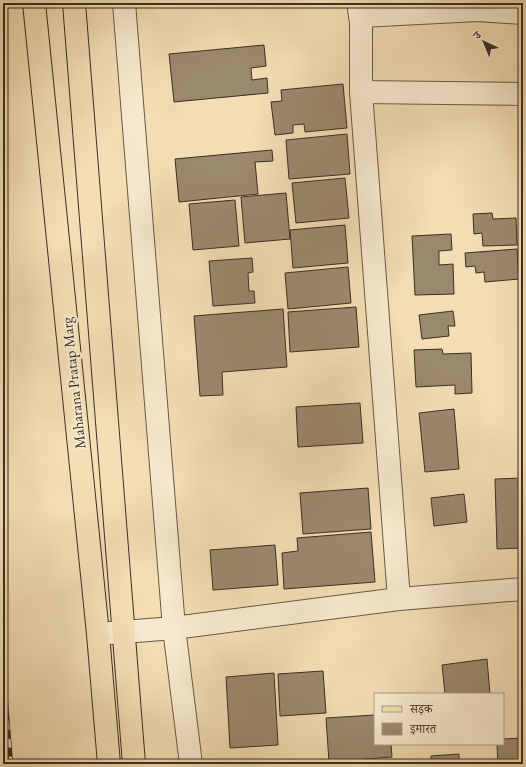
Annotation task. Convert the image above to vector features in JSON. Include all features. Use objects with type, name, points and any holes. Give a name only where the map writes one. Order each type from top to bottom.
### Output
[{"type":"main road","name":"Maharana Pratap Marg","points":[[34,3],[98,634],[109,764]]},
{"type":"main road","name":"Maharana Pratap Marg","points":[[74,3],[134,764]]},
{"type":"street","points":[[124,3],[174,628],[191,764]]},
{"type":"street","points":[[399,599],[361,92],[359,9],[478,10],[523,13]]},
{"type":"street","points":[[361,92],[523,94]]},
{"type":"street","points":[[98,634],[174,628],[399,599],[523,589]]},
{"type":"building","points":[[283,3],[305,3],[305,5],[283,7]]},
{"type":"building","points":[[264,45],[266,66],[251,68],[252,80],[267,78],[268,93],[174,102],[169,54]]},
{"type":"building","points":[[343,84],[347,128],[305,132],[304,124],[293,125],[293,133],[275,135],[271,102],[282,101],[281,90]]},
{"type":"building","points":[[347,134],[350,174],[289,179],[286,140]]},
{"type":"building","points":[[272,150],[273,161],[255,162],[258,194],[179,202],[175,159]]},
{"type":"building","points":[[345,178],[349,218],[296,223],[292,183]]},
{"type":"building","points":[[286,193],[290,239],[245,243],[241,197]]},
{"type":"building","points":[[235,200],[239,246],[193,250],[189,204]]},
{"type":"building","points":[[492,213],[493,219],[516,218],[517,245],[483,246],[482,233],[474,234],[473,214]]},
{"type":"building","points":[[345,225],[348,263],[293,268],[290,230]]},
{"type":"building","points":[[451,234],[452,250],[439,251],[439,265],[453,264],[454,294],[415,295],[412,236]]},
{"type":"building","points":[[517,249],[519,279],[485,282],[484,272],[476,273],[475,266],[466,267],[465,253]]},
{"type":"building","points":[[252,258],[253,272],[248,273],[249,291],[254,291],[255,303],[213,306],[209,261]]},
{"type":"building","points":[[348,267],[351,303],[288,309],[285,273]]},
{"type":"building","points":[[356,307],[359,347],[290,352],[288,312]]},
{"type":"building","points":[[283,309],[287,367],[222,372],[223,395],[200,396],[194,316]]},
{"type":"building","points":[[453,311],[455,326],[448,326],[449,336],[422,339],[419,315]]},
{"type":"building","points":[[442,349],[443,354],[471,353],[472,393],[455,394],[455,385],[416,387],[414,350]]},
{"type":"building","points":[[360,403],[363,443],[298,447],[296,407]]},
{"type":"building","points":[[454,409],[459,469],[425,472],[419,413]]},
{"type":"building","points":[[523,478],[523,548],[497,549],[495,479]]},
{"type":"building","points":[[368,488],[371,529],[303,534],[300,493]]},
{"type":"building","points":[[464,494],[467,522],[434,526],[431,498]]},
{"type":"building","points":[[371,532],[375,582],[284,589],[282,553],[298,551],[297,538]]},
{"type":"building","points":[[275,545],[278,585],[213,590],[210,550]]},
{"type":"building","points":[[487,659],[490,693],[445,693],[442,665]]},
{"type":"building","points":[[323,671],[326,713],[280,716],[278,674]]},
{"type":"building","points":[[274,673],[278,745],[230,748],[226,677]]},
{"type":"building","points":[[374,715],[374,745],[391,745],[392,757],[329,762],[326,718]]},
{"type":"building","points":[[523,738],[523,764],[498,764],[497,745],[504,745],[504,739]]},
{"type":"building","points":[[459,754],[459,764],[431,764],[431,756]]},
{"type":"railway","points":[[3,667],[11,764]]}]
